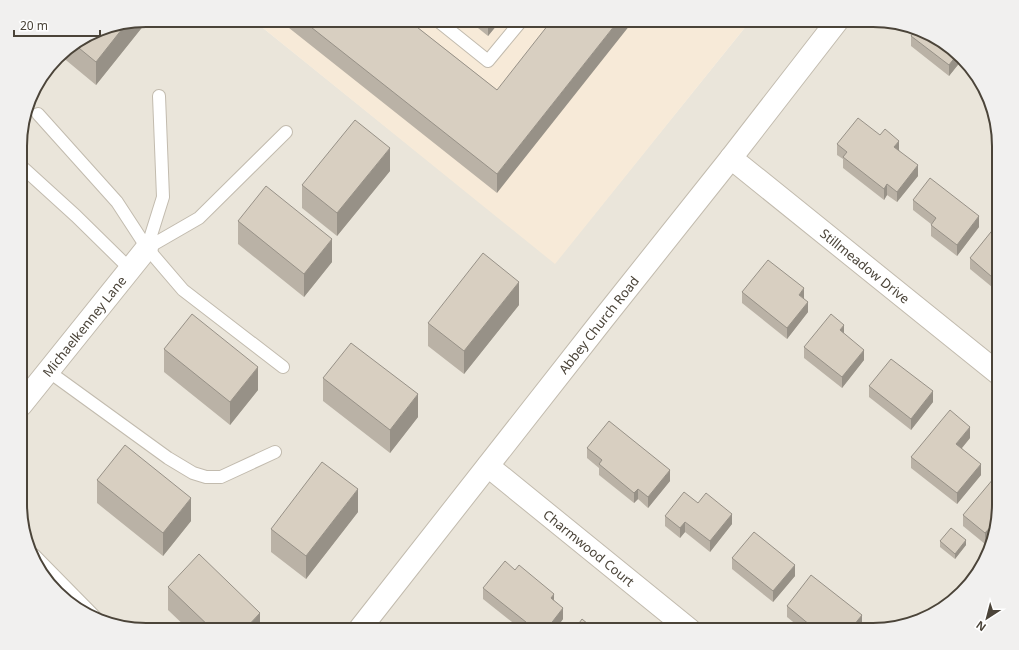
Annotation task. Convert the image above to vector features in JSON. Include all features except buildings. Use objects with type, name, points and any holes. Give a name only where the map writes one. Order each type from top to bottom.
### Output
[{"type":"street","name":"Abbey Church Road","points":[[365,623],[833,27]]},
{"type":"street","name":"Stillmeadow Drive","points":[[731,158],[992,368]]},
{"type":"street","name":"Michaelkenney Lane","points":[[27,397],[147,248]]},
{"type":"street","name":"Charmwood Court","points":[[488,466],[681,623]]},
{"type":"lane","points":[[446,27],[488,60],[516,27]]},
{"type":"lane","points":[[147,248],[163,197],[159,96]]},
{"type":"lane","points":[[38,114],[117,202],[147,248],[183,290],[282,367]]},
{"type":"lane","points":[[147,248],[199,218],[286,132]]},
{"type":"lane","points":[[27,171],[76,216],[130,269]]},
{"type":"lane","points":[[48,371],[168,458],[194,473],[206,477],[221,477],[275,452]]},
{"type":"lane","points":[[44,565],[83,605]]},
{"type":"shaded area","points":[[138,27],[262,27],[555,263],[745,27],[888,28],[904,31],[918,36],[939,47],[962,68],[976,87],[986,108],[992,138],[992,512],[986,542],[980,557],[972,570],[957,588],[932,607],[904,619],[881,623],[146,623],[115,619],[93,611],[80,603],[62,588],[47,570],[39,557],[33,542],[28,519],[27,504],[28,131],[33,108],[47,80],[68,57],[90,41],[120,30]]},
{"type":"shaded area","points":[[262,27],[745,27],[555,264]]}]
